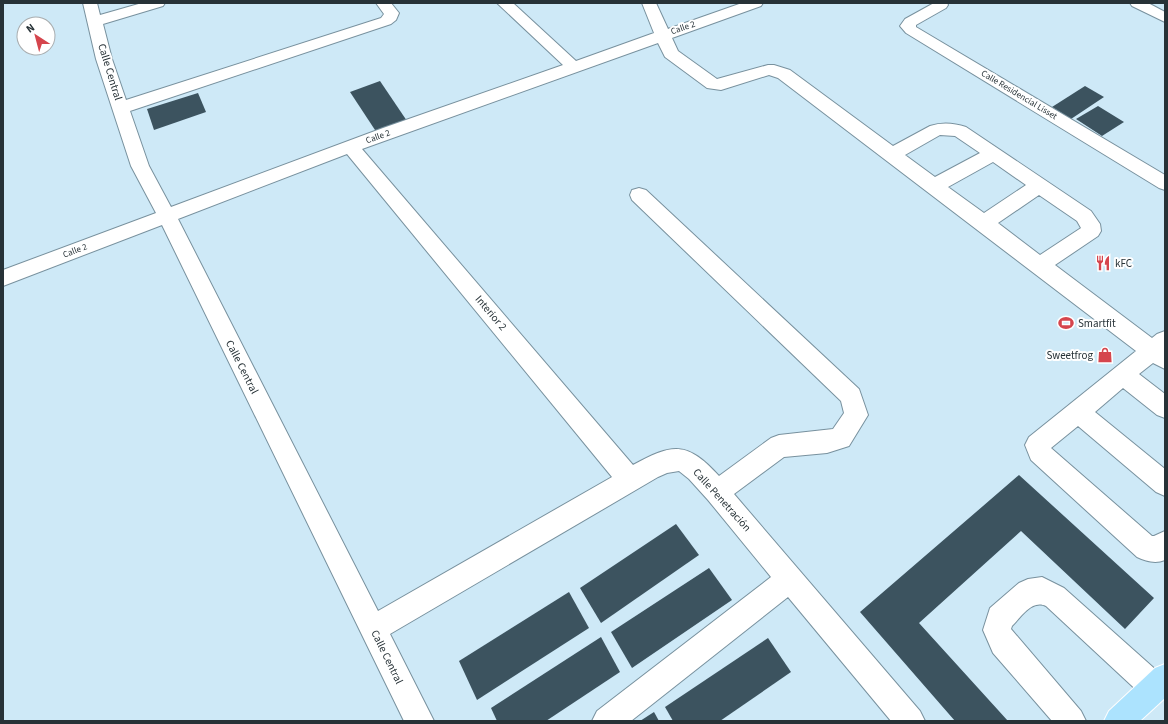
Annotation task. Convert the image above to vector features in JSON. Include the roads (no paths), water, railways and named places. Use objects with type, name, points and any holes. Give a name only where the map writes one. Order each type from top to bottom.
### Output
[{"type":"main road","points":[[1120,721],[1160,683]]},
{"type":"street","points":[[93,12],[158,3]]},
{"type":"street","points":[[504,3],[574,67]]},
{"type":"street","points":[[649,3],[671,54],[713,84],[721,85],[768,70],[774,70],[784,74],[1040,265],[1161,350],[1122,374],[1037,445],[1039,452],[1146,548],[1159,550],[1165,544]]},
{"type":"street","name":"Calle 2","points":[[3,278],[351,147],[756,3]]},
{"type":"street","points":[[1136,3],[1165,18]]},
{"type":"street","name":"Calle Residencial Lisset","points":[[941,5],[910,22],[908,26],[911,30],[1165,183]]},
{"type":"street","points":[[121,108],[386,21],[391,17],[388,8]]},
{"type":"street","name":"Calle Central","points":[[93,12],[104,59],[140,166],[167,216],[419,721]]},
{"type":"street","points":[[892,154],[936,130],[947,129],[960,132],[1084,216],[1090,224],[1091,230],[1040,265]]},
{"type":"street","name":"Interior 2","points":[[351,147],[630,480]]},
{"type":"street","points":[[934,186],[993,154]]},
{"type":"street","points":[[984,223],[1040,186]]},
{"type":"street","points":[[640,195],[850,396],[856,415],[841,438],[827,442],[779,446],[717,492]]},
{"type":"street","points":[[1122,374],[1165,408]]},
{"type":"street","points":[[1076,411],[1165,484]]},
{"type":"street","name":"Calle Penetración","points":[[373,629],[630,480],[670,460],[684,461],[717,492],[910,721]]},
{"type":"street","points":[[607,721],[790,579]]},
{"type":"street","points":[[1071,721],[1003,642],[997,630],[1000,618],[1028,592],[1042,590],[1055,596],[1160,683]]},
{"type":"place","name":"kFC","points":[[1103,263]]},
{"type":"place","name":"Smartfit","points":[[1066,323]]},
{"type":"place","name":"Sweetfrog","points":[[1105,355]]}]
